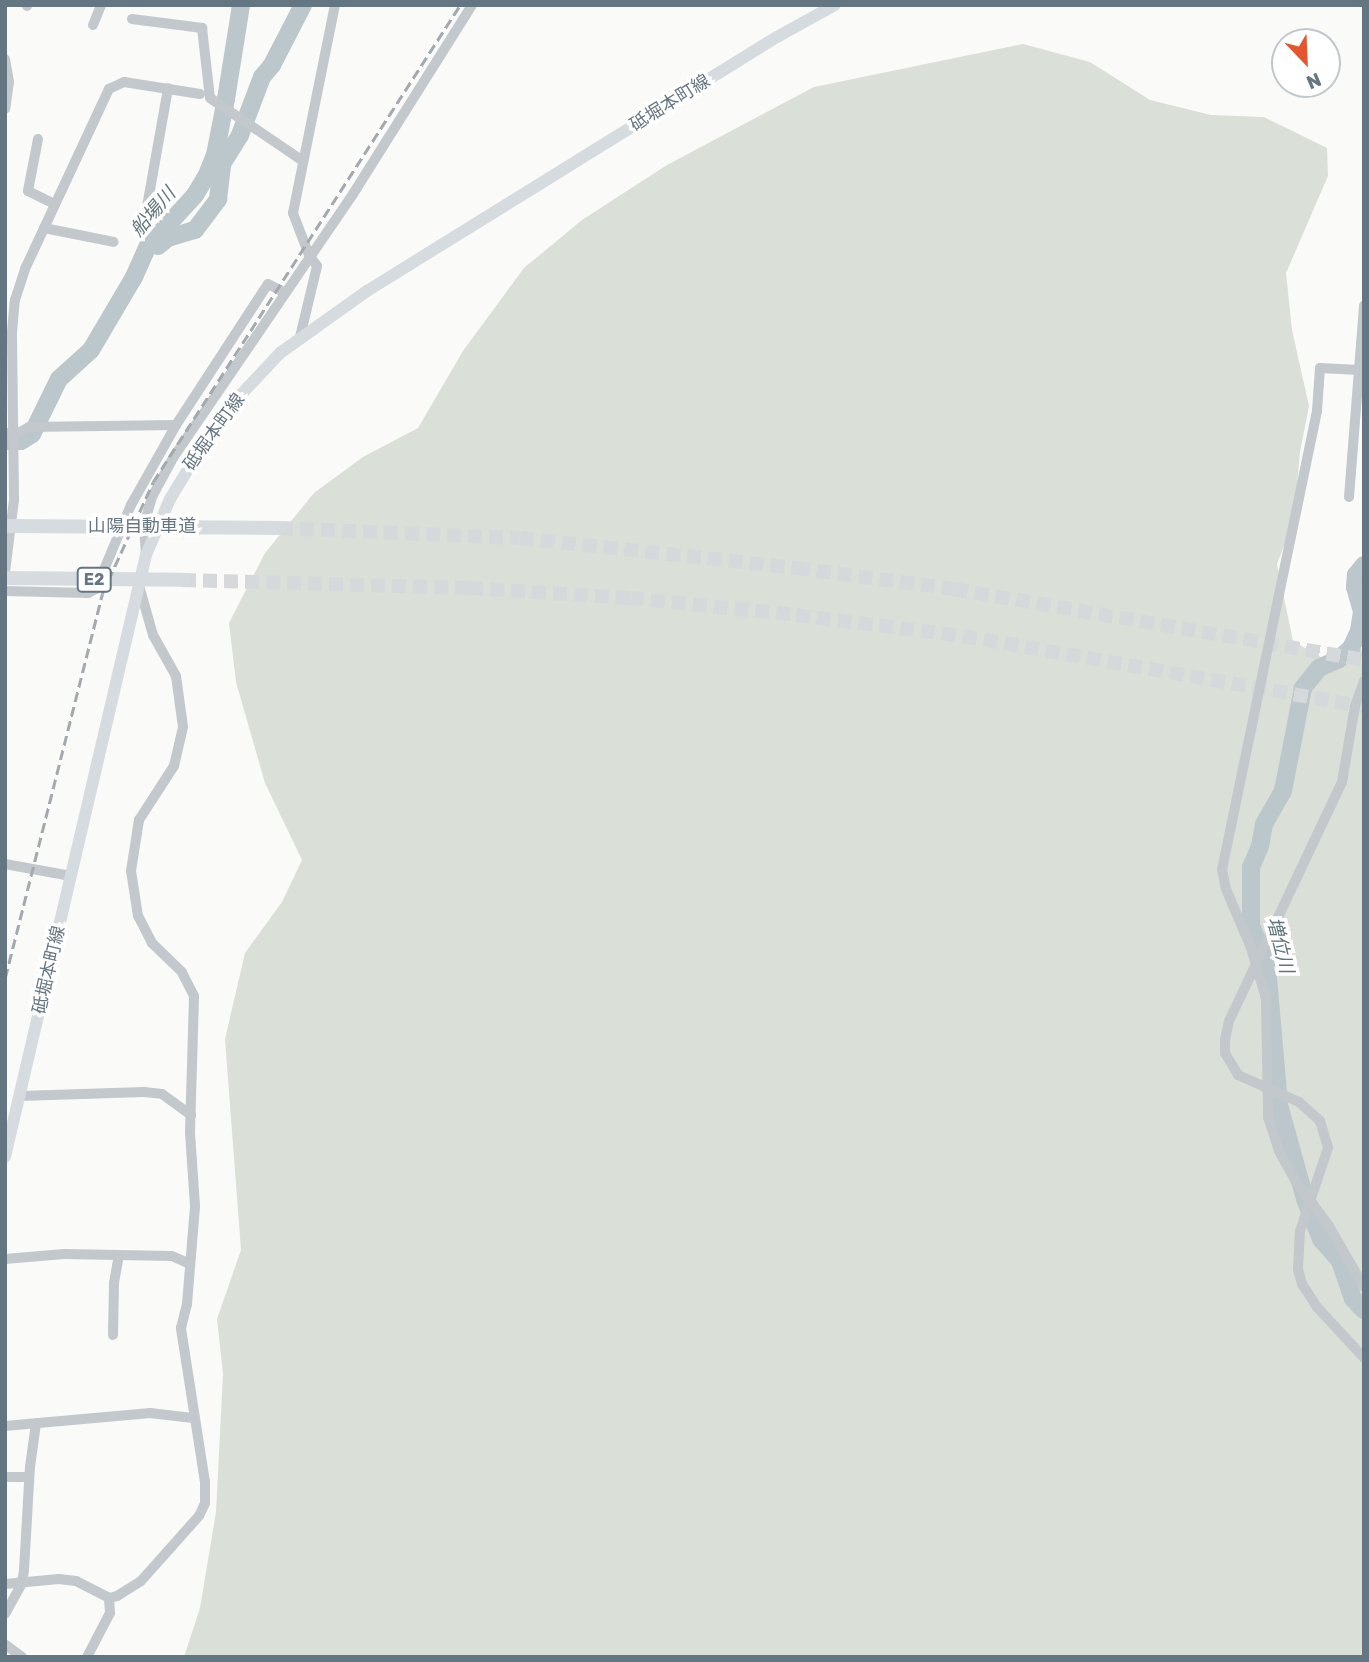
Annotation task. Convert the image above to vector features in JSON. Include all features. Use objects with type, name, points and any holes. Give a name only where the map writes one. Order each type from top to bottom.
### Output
[{"type":"highway","name":"山陽自動車道","points":[[5,526],[279,528]]},
{"type":"highway","name":"E2","points":[[5,578],[182,580]]},
{"type":"main road","name":"砥堀本町線","points":[[5,1157],[146,555],[170,499],[219,418],[264,367],[300,337],[367,290],[777,37],[835,5]]},
{"type":"street","points":[[93,25],[101,5]]},
{"type":"street","points":[[300,337],[317,266],[309,255],[293,213],[335,5]]},
{"type":"street","points":[[146,555],[144,525],[152,497],[173,458],[353,194],[472,5]]},
{"type":"street","points":[[132,19],[202,28],[205,96]]},
{"type":"street","points":[[5,59],[9,82],[5,109]]},
{"type":"street","points":[[5,572],[14,500],[13,452],[9,432],[15,300],[44,228],[109,89],[124,82],[205,96],[303,161]]},
{"type":"street","points":[[143,229],[168,88]]},
{"type":"street","points":[[38,139],[28,191],[55,204]]},
{"type":"street","points":[[44,228],[114,242]]},
{"type":"street","points":[[5,591],[88,593],[96,589],[131,505],[176,425],[268,284],[284,292]]},
{"type":"street","points":[[1349,497],[1364,306]]},
{"type":"street","points":[[1359,370],[1320,368],[1317,411],[1222,869],[1226,889],[1251,948],[1266,998],[1268,1117],[1279,1151],[1295,1180],[1329,1226],[1364,1287]]},
{"type":"street","points":[[9,432],[29,427],[176,425]]},
{"type":"street","points":[[109,1598],[141,1581],[202,1510],[205,1482],[181,1328],[195,1206],[191,1115],[194,996],[182,972],[152,943],[138,916],[131,871],[139,820],[174,766],[183,727],[176,676],[153,635],[140,589]]},
{"type":"street","points":[[1364,681],[1355,706],[1342,782],[1229,1021],[1225,1054],[1230,1067],[1249,1082],[1300,1102],[1320,1121],[1328,1148],[1305,1213],[1297,1246],[1298,1269],[1302,1284],[1340,1335],[1364,1357]]},
{"type":"street","points":[[5,864],[71,876]]},
{"type":"street","points":[[20,1096],[144,1092],[162,1094],[191,1115]]},
{"type":"street","points":[[5,1259],[64,1254],[172,1256],[190,1265]]},
{"type":"street","points":[[113,1335],[119,1255]]},
{"type":"street","points":[[5,1426],[150,1413],[193,1418]]},
{"type":"street","points":[[5,1614],[22,1583],[29,1476],[36,1423]]},
{"type":"street","points":[[5,1477],[29,1476]]},
{"type":"street","points":[[5,1584],[59,1579],[76,1581],[109,1598]]},
{"type":"street","points":[[87,1657],[110,1613],[109,1598]]},
{"type":"street","points":[[5,1644],[6,1657]]},
{"type":"street","points":[[5,1644],[22,1657]]},
{"type":"shaded area","points":[[1023,44],[1090,62],[1150,100],[1211,115],[1264,117],[1327,148],[1328,176],[1286,273],[1292,330],[1309,406],[1300,452],[1294,520],[1277,564],[1293,641],[1326,660],[1364,648],[1364,1657],[184,1657],[200,1608],[216,1512],[223,1374],[217,1319],[241,1250],[225,1039],[245,953],[282,902],[302,860],[265,783],[236,682],[229,623],[265,553],[314,493],[363,457],[418,428],[463,351],[524,268],[582,220],[667,165],[814,87]]},
{"type":"waterway","name":"船場川","points":[[5,441],[21,441],[32,434],[59,379],[91,350],[134,277],[148,246],[195,195],[206,177],[215,155],[241,5]]},
{"type":"waterway","points":[[158,246],[168,238],[195,230],[218,199],[222,164],[240,135],[262,77],[272,65],[303,5]]},
{"type":"waterway","name":"増位川","points":[[1364,565],[1356,575],[1355,587],[1362,612],[1359,631],[1351,648],[1339,659],[1319,668],[1303,688],[1283,791],[1264,824],[1260,846],[1251,867],[1251,925],[1265,959],[1268,978],[1279,1105],[1305,1199],[1321,1239],[1340,1261],[1353,1299],[1364,1310]]},
{"type":"tunnel","points":[[279,528],[520,538],[796,568],[954,589],[1364,660]]},
{"type":"tunnel","points":[[182,580],[469,588],[630,598],[796,615],[963,636],[1364,707]]},
{"type":"railway","points":[[5,978],[102,594],[153,482],[460,5]]}]
